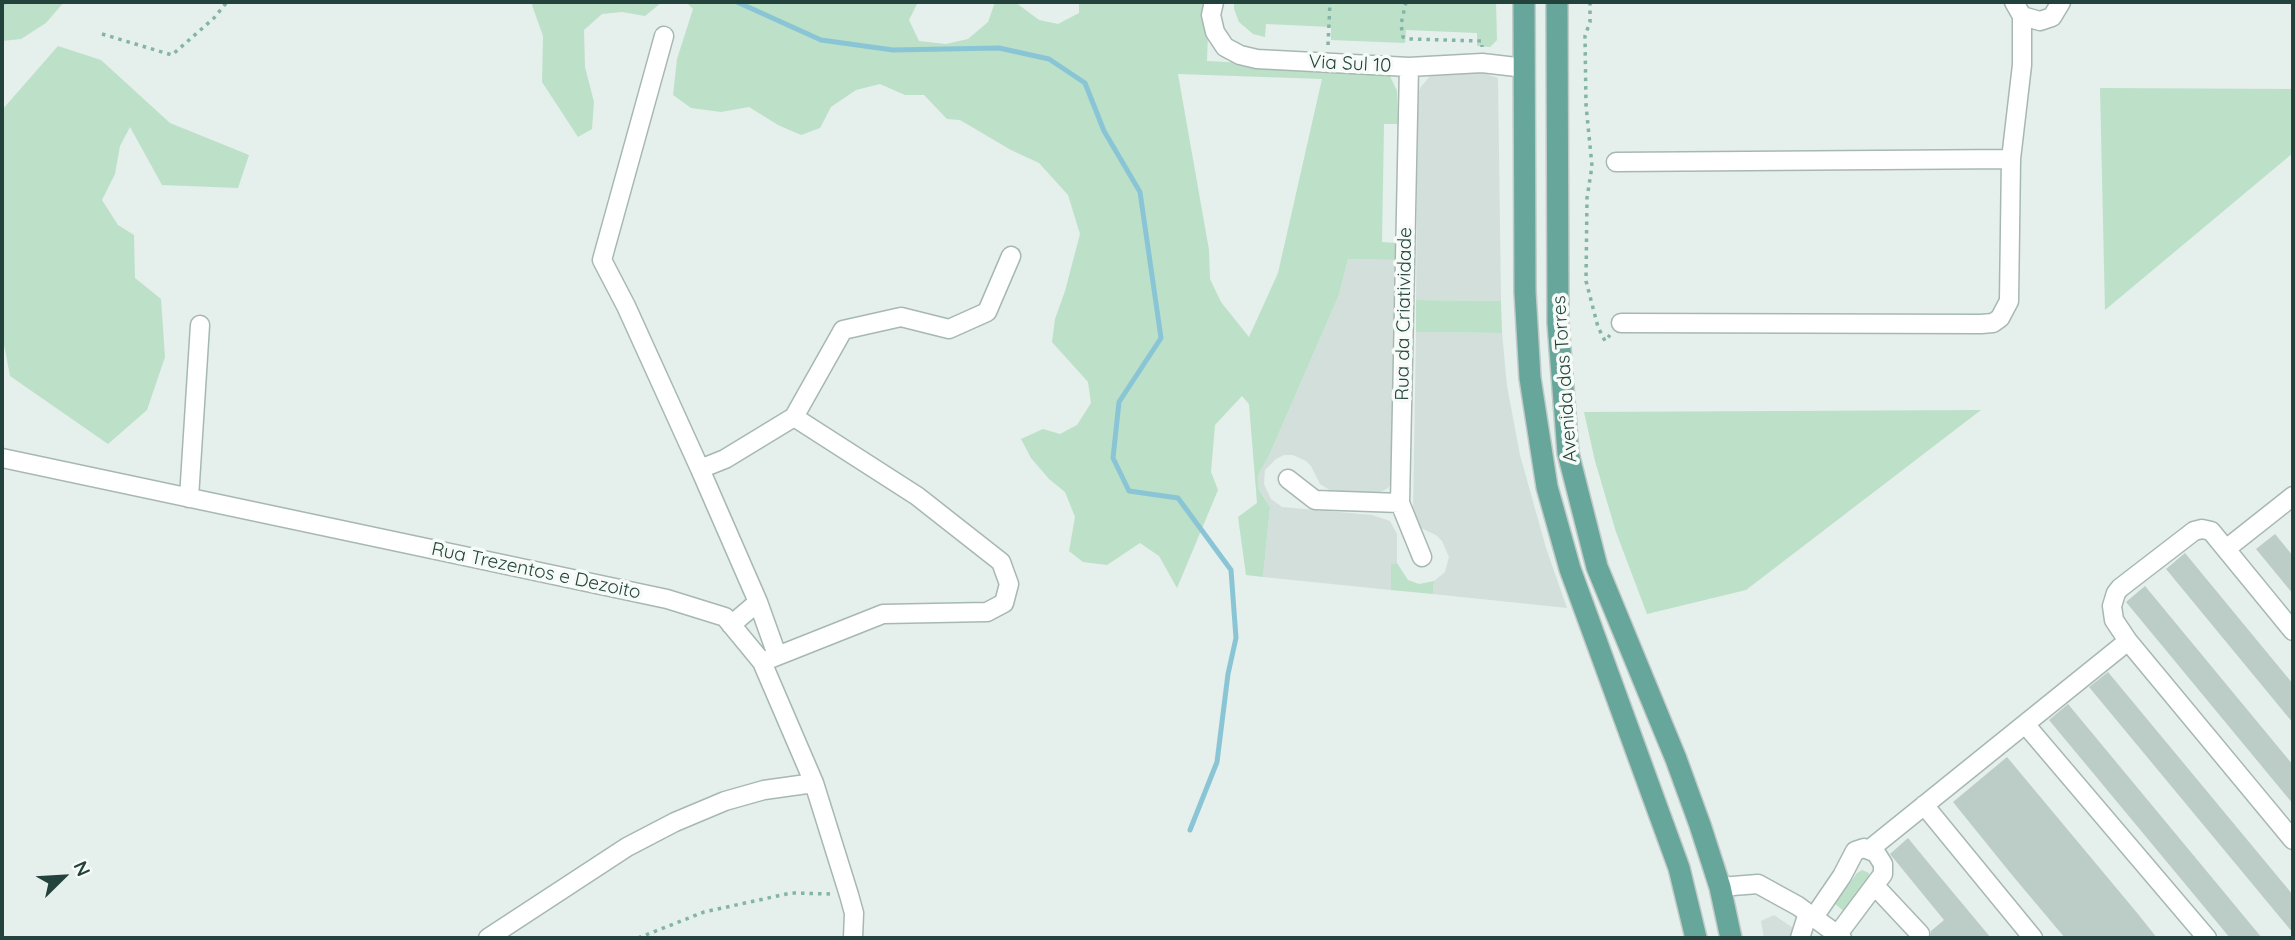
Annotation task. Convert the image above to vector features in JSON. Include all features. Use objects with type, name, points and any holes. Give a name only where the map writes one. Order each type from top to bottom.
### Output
[{"type":"main road","name":"Avenida das Torres","points":[[1524,2],[1527,316],[1530,378],[1547,487],[1570,569],[1679,868],[1696,938]]},
{"type":"main road","name":"Avenida das Torres","points":[[1557,2],[1558,324],[1568,453],[1597,567],[1676,759],[1720,887],[1731,938]]},
{"type":"street","name":"Via Sul 10","points":[[1214,2],[1211,15],[1215,32],[1225,47],[1257,60],[1409,67],[1482,63],[1525,68]]},
{"type":"street","points":[[2022,65],[2032,40],[2046,20],[2056,13],[2062,2]]},
{"type":"street","points":[[1621,323],[1981,324],[1993,323],[2000,318],[2009,301],[2011,159],[2022,65],[2018,9]]},
{"type":"street","points":[[2018,9],[2034,21],[2046,20]]},
{"type":"street","points":[[663,36],[602,260],[626,306],[758,602],[769,658],[883,614],[987,612],[1004,603],[1009,584],[1001,562],[917,496],[794,417]]},
{"type":"street","name":"Rua da Criatividade","points":[[1409,67],[1400,503],[1422,557]]},
{"type":"street","points":[[1616,162],[2011,159]]},
{"type":"street","points":[[700,469],[725,459],[794,417],[843,330],[901,317],[949,329],[987,312],[1010,256]]},
{"type":"street","points":[[189,498],[200,325]]},
{"type":"street","name":"Rua Trezentos e Dezoito","points":[[2,458],[667,599],[725,617],[769,658],[814,783],[849,895],[854,913],[853,938]]},
{"type":"street","points":[[1288,479],[1315,500],[1400,503]]},
{"type":"street","points":[[2226,549],[2293,496]]},
{"type":"street","points":[[2293,631],[2211,531],[2202,529],[2194,531],[2120,588],[2113,600],[2114,621],[2128,641],[2293,840]]},
{"type":"street","points":[[732,625],[758,602]]},
{"type":"street","points":[[1800,938],[1811,915],[1842,876],[1855,851],[1870,849],[2128,641]]},
{"type":"street","points":[[2025,724],[2207,938]]},
{"type":"street","points":[[488,938],[627,847],[674,822],[725,800],[764,790],[814,783]]},
{"type":"street","points":[[1924,805],[2033,938]]},
{"type":"street","points":[[1720,887],[1758,884],[1811,915],[1840,936],[1883,874],[1883,864],[1870,849]]},
{"type":"street","points":[[1875,886],[1920,934]]},
{"type":"path","points":[[102,34],[172,55],[214,18],[226,2]]},
{"type":"path","points":[[1328,64],[1330,2]]},
{"type":"path","points":[[1406,2],[1401,24],[1403,37],[1482,41],[1482,63]]},
{"type":"path","points":[[1590,2],[1590,22],[1585,36],[1586,105],[1592,158],[1587,198],[1586,281],[1598,327],[1605,341],[1621,323]]},
{"type":"path","points":[[638,938],[704,912],[791,893],[849,895]]},
{"type":"shaded area","points":[[1445,70],[1483,73],[1498,78],[1501,301],[1416,300],[1418,94],[1430,76]]},
{"type":"shaded area","points":[[1348,259],[1396,260],[1393,480],[1388,488],[1377,494],[1331,491],[1320,484],[1306,461],[1293,455],[1284,455],[1265,470],[1264,484],[1271,499],[1282,507],[1372,515],[1390,521],[1397,534],[1397,563],[1391,564],[1391,590],[1263,577],[1270,507],[1259,490],[1258,475],[1268,458],[1339,295]]},
{"type":"shaded area","points":[[1416,332],[1502,333],[1507,386],[1520,455],[1546,548],[1567,608],[1433,594],[1434,581],[1445,572],[1449,557],[1442,541],[1421,528],[1413,515]]},
{"type":"shaded area","points":[[1774,915],[1808,938],[1764,938],[1761,921]]},
{"type":"green space","points":[[2,2],[64,2],[46,23],[21,39],[2,41]]},
{"type":"green space","points":[[531,2],[662,2],[645,16],[622,12],[602,14],[584,30],[585,67],[594,102],[592,129],[578,137],[542,82],[543,36]]},
{"type":"green space","points":[[686,2],[918,2],[909,20],[919,41],[946,44],[968,39],[988,22],[995,2],[1015,2],[1039,20],[1058,24],[1079,13],[1079,2],[1209,2],[1207,61],[1384,70],[1397,91],[1398,124],[1384,124],[1382,242],[1396,243],[1396,260],[1348,259],[1339,295],[1268,458],[1258,475],[1259,490],[1270,507],[1263,577],[1246,575],[1238,517],[1257,503],[1249,404],[1242,396],[1215,425],[1211,472],[1218,490],[1177,588],[1159,556],[1140,543],[1107,565],[1083,562],[1069,551],[1075,517],[1065,492],[1049,479],[1031,458],[1021,439],[1043,429],[1060,434],[1077,425],[1091,403],[1088,382],[1052,342],[1055,319],[1080,234],[1068,195],[1039,163],[960,120],[947,119],[924,95],[905,95],[880,84],[856,90],[831,107],[820,128],[801,135],[749,107],[721,112],[691,108],[673,95],[677,59],[693,9]],"holes":[[[1178,74],[1322,79],[1278,273],[1249,337],[1221,302],[1210,279],[1209,250]]]},
{"type":"green space","points":[[1234,2],[1496,2],[1497,40],[1490,47],[1477,46],[1477,33],[1406,30],[1405,43],[1331,40],[1331,27],[1266,24],[1265,37],[1253,34],[1239,22]]},
{"type":"green space","points":[[58,46],[101,60],[170,123],[249,155],[238,188],[162,185],[130,127],[120,146],[115,174],[102,200],[118,225],[134,235],[135,278],[161,299],[165,357],[147,410],[108,444],[10,376],[2,334],[2,110]]},
{"type":"green space","points":[[2100,88],[2293,89],[2293,153],[2105,310]]},
{"type":"green space","points":[[1416,300],[1501,301],[1502,333],[1416,332]]},
{"type":"green space","points":[[1981,410],[1746,590],[1647,614],[1616,532],[1584,412]]},
{"type":"green space","points":[[1397,563],[1408,580],[1419,584],[1434,581],[1433,594],[1391,590],[1391,564]]},
{"type":"green space","points":[[1862,870],[1869,873],[1869,878],[1845,912],[1835,904]]},
{"type":"building","points":[[2275,534],[2293,556],[2293,594],[2256,549]]},
{"type":"building","points":[[2185,553],[2293,684],[2293,723],[2166,569]]},
{"type":"building","points":[[2145,586],[2293,765],[2293,804],[2126,602]]},
{"type":"building","points":[[2108,672],[2293,895],[2293,933],[2089,687]]},
{"type":"building","points":[[2068,704],[2262,938],[2230,938],[2049,720]]},
{"type":"building","points":[[2007,757],[2157,938],[2065,938],[2012,875],[1953,802]]},
{"type":"building","points":[[1908,838],[1991,938],[1930,938],[1931,931],[1944,920],[1890,854]]},
{"type":"waterway","points":[[737,2],[821,40],[893,50],[999,48],[1049,59],[1085,83],[1104,131],[1140,192],[1161,338],[1119,402],[1113,458],[1129,491],[1178,498],[1231,570],[1236,638],[1228,674],[1217,762],[1190,830]]}]
